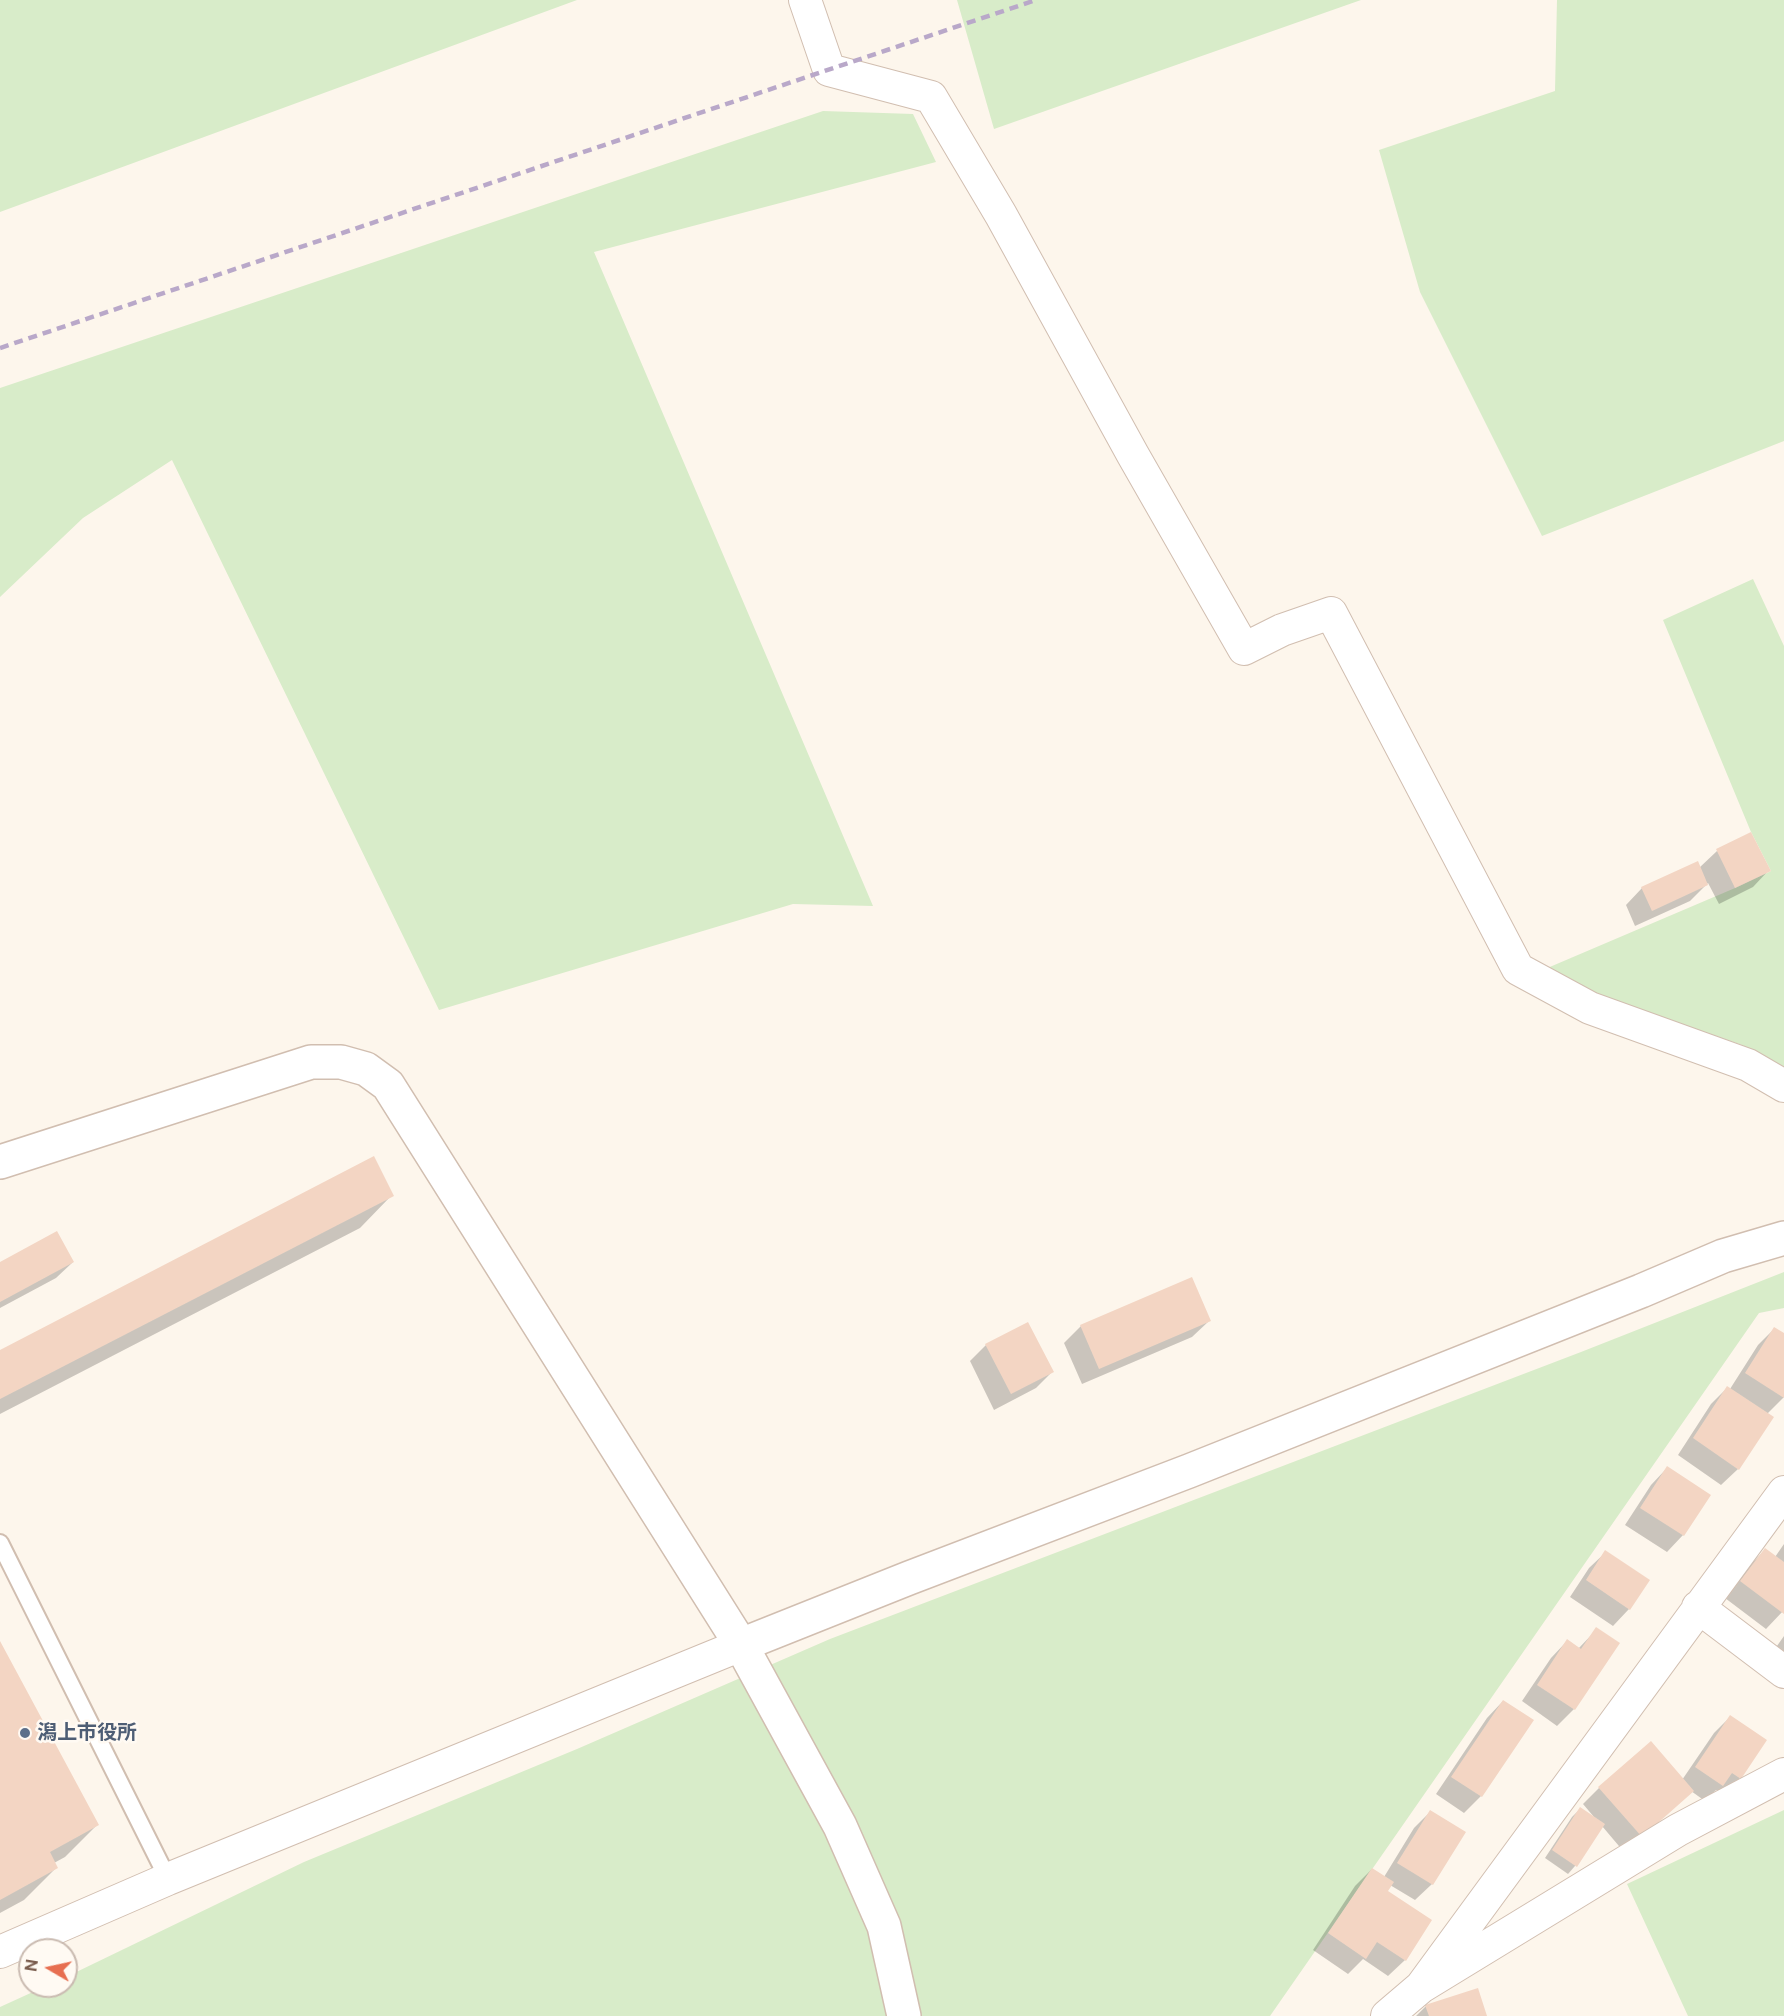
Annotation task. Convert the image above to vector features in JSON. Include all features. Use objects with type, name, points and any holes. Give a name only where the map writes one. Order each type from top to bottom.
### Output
[{"type":"street","points":[[805,0],[830,70],[931,98],[1001,214],[1127,444],[1244,649],[1282,630],[1331,613],[1518,969],[1590,1008],[1748,1065],[1784,1086]]},
{"type":"street","points":[[0,1162],[311,1062],[341,1062],[366,1069],[388,1085],[741,1645],[845,1836],[884,1926],[904,2016]]},
{"type":"street","points":[[0,1952],[168,1879],[741,1645],[1189,1471],[1641,1291],[1723,1256],[1784,1238]]},
{"type":"street","points":[[1421,1987],[1784,1492]]},
{"type":"street","points":[[1698,1607],[1784,1672]]},
{"type":"street","points":[[1387,2016],[1421,1987],[1678,1830],[1784,1774]]},
{"type":"lane","points":[[0,1543],[168,1879]]},
{"type":"green space","points":[[0,0],[577,0],[0,212]]},
{"type":"green space","points":[[957,0],[1361,0],[994,129]]},
{"type":"green space","points":[[1557,0],[1784,0],[1784,441],[1542,536],[1420,292],[1379,150],[1555,91]]},
{"type":"green space","points":[[823,111],[913,114],[936,162],[594,252],[873,906],[793,904],[439,1010],[172,460],[83,518],[0,597],[0,388]]},
{"type":"green space","points":[[1753,579],[1784,646],[1784,1067],[1742,1045],[1601,997],[1545,969],[1771,871],[1751,832],[1663,620]]},
{"type":"green space","points":[[1784,1272],[1784,1308],[1759,1313],[1270,2016],[0,2016],[0,2007],[20,1998],[78,1998],[78,1971],[304,1862],[577,1749],[830,1639]]},
{"type":"green space","points":[[1784,1810],[1784,2016],[1688,2016],[1627,1884]]},
{"type":"building","points":[[1751,832],[1771,871],[1735,888],[1716,849]]},
{"type":"building","points":[[1698,861],[1708,885],[1652,911],[1641,887]]},
{"type":"building","points":[[374,1156],[394,1196],[0,1399],[0,1350]]},
{"type":"building","points":[[57,1231],[74,1262],[0,1302],[0,1262]]},
{"type":"building","points":[[1192,1277],[1211,1321],[1099,1369],[1080,1325]]},
{"type":"building","points":[[1028,1322],[1054,1372],[1011,1394],[985,1344]]},
{"type":"building","points":[[1774,1327],[1784,1333],[1784,1398],[1745,1373]]},
{"type":"building","points":[[1727,1386],[1774,1417],[1739,1470],[1693,1438]]},
{"type":"building","points":[[1667,1466],[1711,1495],[1684,1536],[1640,1508]]},
{"type":"building","points":[[1765,1548],[1784,1562],[1784,1614],[1740,1581]]},
{"type":"building","points":[[1605,1550],[1650,1580],[1630,1610],[1586,1580]]},
{"type":"building","points":[[1596,1627],[1620,1643],[1575,1710],[1537,1685],[1567,1639],[1581,1649]]},
{"type":"building","name":"潟上市役所","points":[[0,1641],[99,1825],[50,1852],[58,1868],[0,1900]]},
{"type":"building","points":[[1503,1700],[1534,1720],[1482,1797],[1451,1777]]},
{"type":"building","points":[[1730,1715],[1767,1740],[1741,1779],[1732,1773],[1723,1786],[1695,1767]]},
{"type":"building","points":[[1651,1741],[1694,1791],[1642,1837],[1598,1787]]},
{"type":"building","points":[[1580,1807],[1605,1824],[1577,1867],[1552,1850]]},
{"type":"building","points":[[1430,1810],[1466,1832],[1433,1885],[1397,1863]]},
{"type":"building","points":[[1372,1868],[1394,1882],[1388,1891],[1432,1920],[1406,1961],[1377,1942],[1366,1959],[1328,1933]]},
{"type":"building","points":[[1478,1988],[1487,2016],[1429,2016],[1425,2005]]},
{"type":"railway","points":[[0,348],[1036,0]]},
{"type":"place","name":"潟上市役所","points":[[25,1733]]}]
